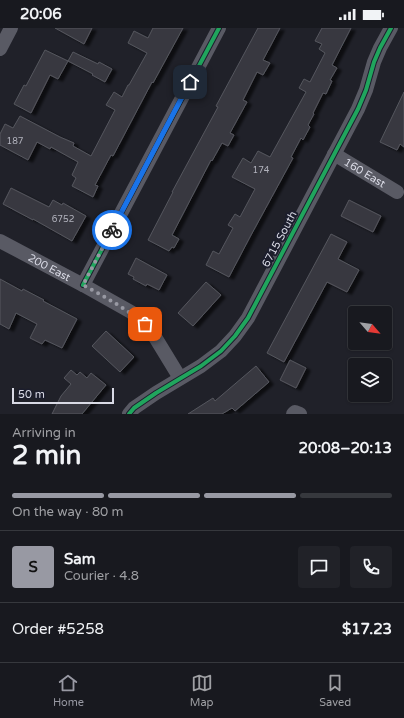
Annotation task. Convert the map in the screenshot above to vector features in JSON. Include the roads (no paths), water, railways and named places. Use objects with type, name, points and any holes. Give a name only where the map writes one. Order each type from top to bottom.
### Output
[{"type":"street","points":[[0,49],[11,28]]},
{"type":"street","points":[[83,285],[219,28]]},
{"type":"street","name":"6715 South","points":[[129,414],[134,408],[201,366],[221,351],[235,336],[248,318],[358,109],[366,90],[374,62],[391,28]]},
{"type":"street","name":"160 East","points":[[334,154],[397,192]]},
{"type":"street","name":"200 East","points":[[0,241],[131,312],[145,324],[155,337],[180,378]]},
{"type":"street","points":[[293,414],[295,412],[300,414]]}]
